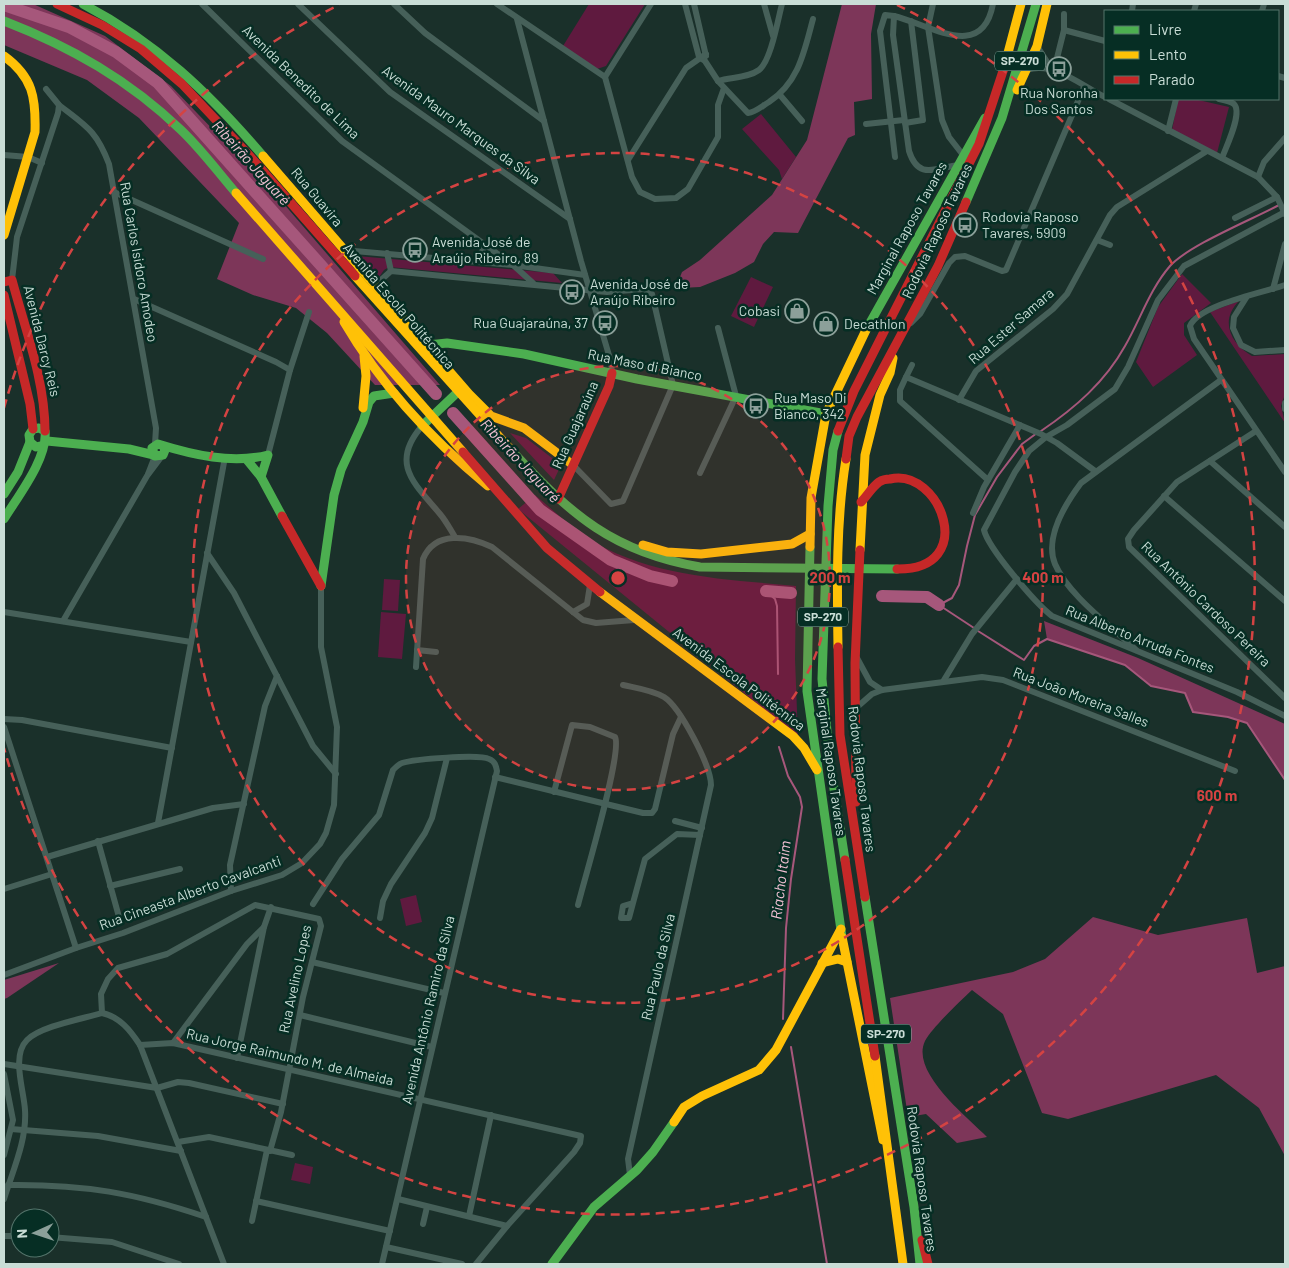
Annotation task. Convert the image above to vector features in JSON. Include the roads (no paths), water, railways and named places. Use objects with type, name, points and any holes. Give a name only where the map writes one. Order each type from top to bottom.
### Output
[{"type":"main road","name":"Avenida Escola Politécnica","points":[[57,4],[95,22],[132,44],[182,84],[396,316],[558,499],[583,520],[613,540],[670,562],[700,567],[879,570],[925,567],[937,559],[944,547],[948,534],[945,520],[936,503],[922,484],[911,478],[887,477],[875,484],[861,502]]},
{"type":"main road","name":"Rua Guavira","points":[[83,4],[129,29],[188,73],[239,128],[378,290],[396,316],[428,345],[460,390],[491,416],[524,428],[573,464]]},
{"type":"main road","name":"Rodovia Raposo Tavares","points":[[903,1264],[891,1164],[830,763],[825,717],[822,629],[831,464],[840,424],[854,391],[979,144],[994,103],[1021,4]]},
{"type":"main road","name":"Rodovia Raposo Tavares","points":[[920,1264],[914,1207],[858,861],[840,736],[837,692],[837,601],[842,482],[849,436],[866,398],[905,330],[938,266],[1002,118],[1036,4]]},
{"type":"main road","points":[[1002,118],[1037,46],[1047,4]]},
{"type":"main road","name":"Avenida Escola Politécnica","points":[[4,21],[56,41],[108,69],[146,98],[182,131],[329,300],[435,413],[505,501],[547,548],[635,620],[727,685],[793,736],[804,748],[817,770]]},
{"type":"main road","points":[[4,56],[25,73],[34,94],[35,132],[4,235]]},
{"type":"main road","name":"Marginal Raposo Tavares","points":[[891,1164],[877,1117],[841,929],[807,691],[811,498],[826,414],[859,343],[963,155],[994,103]]},
{"type":"main road","name":"Avenida Darcy Reis","points":[[8,282],[23,323],[40,385],[45,414],[45,431]]},
{"type":"main road","name":"Avenida Darcy Reis","points":[[4,295],[30,404],[33,429]]},
{"type":"main road","name":"Avenida Escola Politécnica","points":[[329,300],[364,356],[422,426],[455,459],[505,501]]},
{"type":"main road","points":[[8,318],[16,318],[23,323]]},
{"type":"main road","name":"Rua Maso di Bianco","points":[[428,345],[447,343],[524,354],[826,414]]},
{"type":"main road","points":[[440,360],[444,352],[458,345]]},
{"type":"main road","points":[[858,861],[855,709],[861,502],[865,455],[880,395],[890,373],[895,347]]},
{"type":"main road","name":"Rua Cineasta Alberto Cavalcanti","points":[[358,432],[363,408],[366,376],[364,356]]},
{"type":"main road","name":"Rua Guajaraúna","points":[[558,499],[609,386],[612,373]]},
{"type":"main road","points":[[422,426],[460,390]]},
{"type":"main road","name":"Rua Cineasta Alberto Cavalcanti","points":[[321,586],[337,482],[363,422],[369,402],[374,396],[394,393]]},
{"type":"main road","points":[[411,412],[423,416],[435,413]]},
{"type":"main road","points":[[4,519],[38,464],[45,443],[45,431],[40,428],[33,429],[28,435],[30,442],[36,447],[45,443],[187,453],[247,460],[268,455]]},
{"type":"main road","points":[[4,494],[18,472],[30,442]]},
{"type":"main road","points":[[260,477],[268,455]]},
{"type":"main road","points":[[247,460],[260,477],[321,586]]},
{"type":"main road","points":[[613,540],[633,542],[668,552],[701,554],[792,544],[810,534]]},
{"type":"main road","points":[[552,1264],[594,1207],[653,1152],[684,1108],[702,1096],[748,1076],[765,1065],[776,1050],[841,929]]},
{"type":"main road","points":[[822,963],[838,959],[847,962]]},
{"type":"main road","points":[[914,1207],[928,1264]]},
{"type":"street","name":"Avenida Benedito de Lima","points":[[202,4],[342,142],[513,265],[533,283]]},
{"type":"street","name":"Avenida Mauro Marques da Silva","points":[[298,4],[390,92],[570,219]]},
{"type":"street","points":[[394,4],[425,33],[544,121]]},
{"type":"street","points":[[497,4],[605,77],[636,187],[647,197],[660,200],[680,196],[688,189],[718,137],[718,105],[724,88]]},
{"type":"street","points":[[605,77],[651,4]]},
{"type":"street","points":[[685,4],[703,57],[718,81],[748,113],[756,110],[780,94],[792,81],[800,66],[813,19]]},
{"type":"street","points":[[694,4],[703,57]]},
{"type":"street","points":[[764,4],[773,38]]},
{"type":"street","points":[[718,81],[750,74],[760,69],[767,58],[782,4]]},
{"type":"street","points":[[933,4],[928,27],[942,120],[949,137],[963,155]]},
{"type":"street","points":[[895,158],[880,31],[883,18],[885,16],[894,16],[961,38],[978,33],[987,26],[993,4]]},
{"type":"street","points":[[1053,69],[1064,30],[1064,14]]},
{"type":"street","points":[[894,16],[893,35],[909,151],[916,168],[923,170],[958,165]]},
{"type":"street","name":"Rua Guajaraúna","points":[[517,19],[585,275],[611,362],[612,373]]},
{"type":"street","points":[[866,124],[923,120],[910,21]]},
{"type":"street","points":[[1064,30],[1104,41]]},
{"type":"street","points":[[1037,46],[1053,69]]},
{"type":"street","points":[[628,160],[686,68],[703,57]]},
{"type":"street","points":[[1027,70],[1040,66],[1053,69],[1104,97]]},
{"type":"street","points":[[905,330],[920,314],[949,263],[955,257],[965,256],[1002,271],[1006,270],[1084,87]]},
{"type":"street","points":[[46,89],[59,105]]},
{"type":"street","points":[[780,94],[802,121]]},
{"type":"street","points":[[1043,435],[1067,425],[1115,389],[1128,367],[1158,300],[1184,266],[1285,212],[1278,198],[1258,177],[1112,100]]},
{"type":"street","points":[[1168,131],[1176,100]]},
{"type":"street","points":[[1222,100],[1233,103],[1237,109],[1236,118],[1222,158]]},
{"type":"street","name":"Avenida Darcy Reis","points":[[8,282],[17,237],[56,121],[59,105]]},
{"type":"street","name":"Rua Carlos Isidoro Amodeo","points":[[59,105],[86,123],[101,143],[108,164],[134,299],[156,428],[158,451],[147,476],[63,621]]},
{"type":"street","points":[[1258,177],[1264,162],[1285,138]]},
{"type":"street","name":"Rua Ester Samara","points":[[959,400],[976,372],[1053,309],[1067,294],[1117,207],[1207,151]]},
{"type":"street","points":[[4,155],[28,156],[42,163]]},
{"type":"street","points":[[114,192],[263,259]]},
{"type":"street","points":[[1235,218],[1278,198]]},
{"type":"street","points":[[1097,240],[1110,245]]},
{"type":"street","points":[[1273,289],[1285,244]]},
{"type":"street","points":[[477,262],[485,245]]},
{"type":"street","points":[[343,250],[513,265],[585,275]]},
{"type":"street","points":[[387,253],[390,271]]},
{"type":"street","points":[[378,290],[382,280],[390,271]]},
{"type":"street","points":[[390,271],[533,283],[607,292],[644,289],[649,291],[652,294],[673,385]]},
{"type":"street","points":[[1285,285],[1246,297],[1198,316],[1192,321],[1190,332],[1285,472]]},
{"type":"street","points":[[1246,297],[1234,317],[1233,328],[1241,345],[1255,352],[1285,350]]},
{"type":"street","points":[[134,299],[290,370]]},
{"type":"street","points":[[268,455],[290,370],[309,312]]},
{"type":"street","points":[[700,473],[736,396],[718,328]]},
{"type":"street","points":[[912,364],[899,394],[900,400],[988,480]]},
{"type":"street","points":[[906,376],[1043,435],[1095,471]]},
{"type":"street","points":[[1139,652],[1073,590],[1054,563],[1052,546],[1056,529],[1068,500],[1081,483],[1221,380]]},
{"type":"street","name":"Rua Guavira","points":[[573,464],[606,500],[614,505],[623,501],[673,385]]},
{"type":"street","points":[[1285,403],[1285,409]]},
{"type":"street","points":[[972,513],[988,480],[1020,425]]},
{"type":"street","points":[[422,426],[412,437],[408,450],[407,465],[410,477],[455,537]]},
{"type":"street","name":"Rua Antônio Cardoso Pereira","points":[[1256,431],[1177,482],[1128,538],[1129,547],[1285,698]]},
{"type":"street","name":"Rua Alberto Arruda Fontes","points":[[1043,435],[1021,461],[984,530],[986,536],[1040,608],[1052,616],[1237,692],[1285,716]]},
{"type":"street","points":[[158,823],[225,457]]},
{"type":"street","points":[[1210,461],[1285,527]]},
{"type":"street","points":[[1164,496],[1285,599]]},
{"type":"street","points":[[416,667],[423,559],[426,551],[441,540],[455,537],[479,540],[492,547],[573,612],[589,622],[635,620]]},
{"type":"street","points":[[207,553],[234,592],[312,746],[336,774]]},
{"type":"street","points":[[944,680],[989,610],[1018,579]]},
{"type":"street","points":[[573,612],[587,604],[590,585]]},
{"type":"street","name":"Rua Cineasta Alberto Cavalcanti","points":[[4,975],[123,933],[231,891],[282,875],[302,862],[320,844],[334,805],[337,727],[321,646],[321,586]]},
{"type":"street","points":[[4,612],[191,642]]},
{"type":"street","points":[[417,650],[436,652]]},
{"type":"street","points":[[856,656],[870,682],[882,690]]},
{"type":"street","points":[[231,891],[230,864],[265,706],[277,676]]},
{"type":"street","name":"Rua João Moreira Salles","points":[[855,709],[872,694],[882,690],[944,680],[982,677],[1004,680],[1235,770]]},
{"type":"street","points":[[495,777],[604,804],[652,813],[655,809],[673,734],[681,718],[674,706],[664,698],[623,685]]},
{"type":"street","name":"Rua Paulo da Silva","points":[[630,1175],[628,1159],[711,785],[707,764],[681,718]]},
{"type":"street","points":[[4,719],[32,722],[172,748]]},
{"type":"street","points":[[554,792],[571,727],[575,724],[612,735],[618,743],[578,905]]},
{"type":"street","points":[[4,727],[76,948]]},
{"type":"street","name":"Avenida Antônio Ramiro da Silva","points":[[382,1264],[495,777],[496,767],[493,761],[483,756],[447,758]]},
{"type":"street","points":[[313,904],[342,859],[380,815],[393,770],[402,763],[409,761],[447,758],[432,818],[425,834],[390,884],[383,901],[380,918]]},
{"type":"street","points":[[47,857],[213,808],[244,804]]},
{"type":"street","points":[[675,821],[701,832]]},
{"type":"street","points":[[632,903],[645,859],[677,834],[701,832]]},
{"type":"street","points":[[98,841],[119,918]]},
{"type":"street","points":[[110,886],[180,869]]},
{"type":"street","points":[[4,889],[52,874]]},
{"type":"street","points":[[102,1012],[101,994],[108,979],[118,968],[167,954],[255,905],[271,907],[264,927],[237,1058]]},
{"type":"street","name":"Rua Avelino Lopes","points":[[252,1222],[260,1176],[283,1104],[300,1015],[321,926],[319,919],[271,907]]},
{"type":"street","points":[[173,1043],[247,944],[264,927]]},
{"type":"street","points":[[312,962],[444,993]]},
{"type":"street","points":[[4,1199],[25,1131],[25,1111],[19,1066],[21,1048],[34,1034],[102,1012],[120,1020],[140,1045],[224,1264]]},
{"type":"street","points":[[300,1015],[432,1047]]},
{"type":"street","name":"Rua Jorge Raimundo M. de Almeida","points":[[140,1045],[173,1043],[580,1136],[580,1143],[574,1152],[507,1226]]},
{"type":"street","points":[[4,1064],[157,1088],[178,1082],[189,1083],[283,1104]]},
{"type":"street","points":[[4,1074],[12,1106],[12,1130],[4,1156]]},
{"type":"street","points":[[469,1216],[491,1115]]},
{"type":"street","points":[[12,1130],[98,1136],[182,1151]]},
{"type":"street","points":[[178,1142],[209,1137],[292,1155]]},
{"type":"street","points":[[8,1184],[84,1186],[122,1192],[206,1217]]},
{"type":"street","points":[[398,1199],[507,1226],[476,1264]]},
{"type":"street","points":[[256,1201],[390,1231]]},
{"type":"street","points":[[423,1224],[427,1207]]},
{"type":"street","points":[[60,1238],[112,1242],[179,1264]]},
{"type":"street","points":[[386,1247],[462,1264]]},
{"type":"waterway","name":"Ribeirão Jaguaré","points":[[4,5],[69,27],[116,52],[158,83],[436,394]]},
{"type":"waterway","points":[[1041,431],[1066,413],[1099,383],[1125,346],[1151,295],[1170,266],[1205,241],[1279,205]]},
{"type":"waterway","name":"Ribeirão Jaguaré","points":[[453,413],[540,510],[611,560],[650,576],[672,581]]},
{"type":"waterway","points":[[974,628],[939,605],[952,598],[959,585],[975,515],[997,477],[1022,444],[1037,433]]},
{"type":"waterway","name":"Riacho Itaim","points":[[766,591],[775,599],[777,606],[778,674]]},
{"type":"waterway","name":"Ribeirão Jaguaré","points":[[766,591],[791,593]]},
{"type":"waterway","name":"Ribeirão Jaguaré","points":[[882,596],[927,597],[939,605]]},
{"type":"waterway","name":"Ribeirão Jaguaré","points":[[978,631],[1024,660],[1034,646],[1047,639],[1125,665],[1151,686],[1185,693],[1193,712],[1228,717],[1247,723],[1285,780]]},
{"type":"waterway","name":"Riacho Itaim","points":[[779,747],[788,776],[800,797],[802,807],[786,928],[783,1019]]},
{"type":"waterway","name":"Riacho Itaim","points":[[791,1047],[827,1264]]},
{"type":"place","name":"Rua Noronha Dos Santos","points":[[1059,69]]},
{"type":"place","name":"Rodovia Raposo Tavares, 5909","points":[[965,225]]},
{"type":"place","name":"Avenida José de Araújo Ribeiro, 89","points":[[415,250]]},
{"type":"place","name":"Avenida José de Araújo Ribeiro","points":[[572,292]]},
{"type":"place","name":"Cobasi","points":[[797,311]]},
{"type":"place","name":"Rua Guajaraúna, 37","points":[[605,323]]},
{"type":"place","name":"Decathlon","points":[[826,324]]},
{"type":"place","name":"Rua Maso Di Bianco, 342","points":[[756,406]]}]
